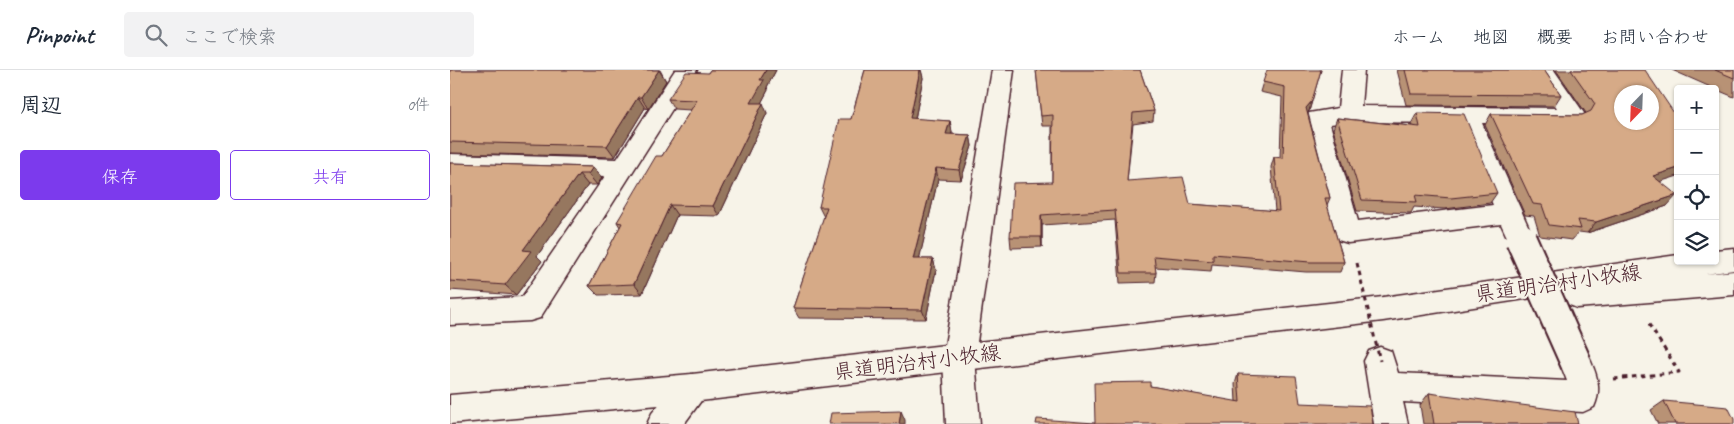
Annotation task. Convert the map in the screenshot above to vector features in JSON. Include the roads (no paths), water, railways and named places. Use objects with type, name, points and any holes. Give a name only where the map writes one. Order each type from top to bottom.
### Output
[{"type":"street","points":[[450,313],[530,309],[624,168],[686,70]]},
{"type":"street","points":[[964,424],[959,357],[1003,70]]},
{"type":"street","points":[[1350,114],[1353,70]]},
{"type":"street","points":[[1508,213],[1348,232],[1317,118],[1350,114],[1468,117],[1574,116],[1543,70]]},
{"type":"street","points":[[1391,424],[1382,374],[1584,397],[1579,372],[1521,238],[1508,213],[1468,117]]},
{"type":"street","points":[[450,163],[624,168]]},
{"type":"street","name":"県道明治村小牧線","points":[[450,410],[692,388],[1383,309],[1599,276],[1734,259]]},
{"type":"street","name":"県道明治村小牧線","points":[[1383,309],[1613,294],[1734,283]]},
{"type":"street","points":[[664,424],[692,388]]}]
